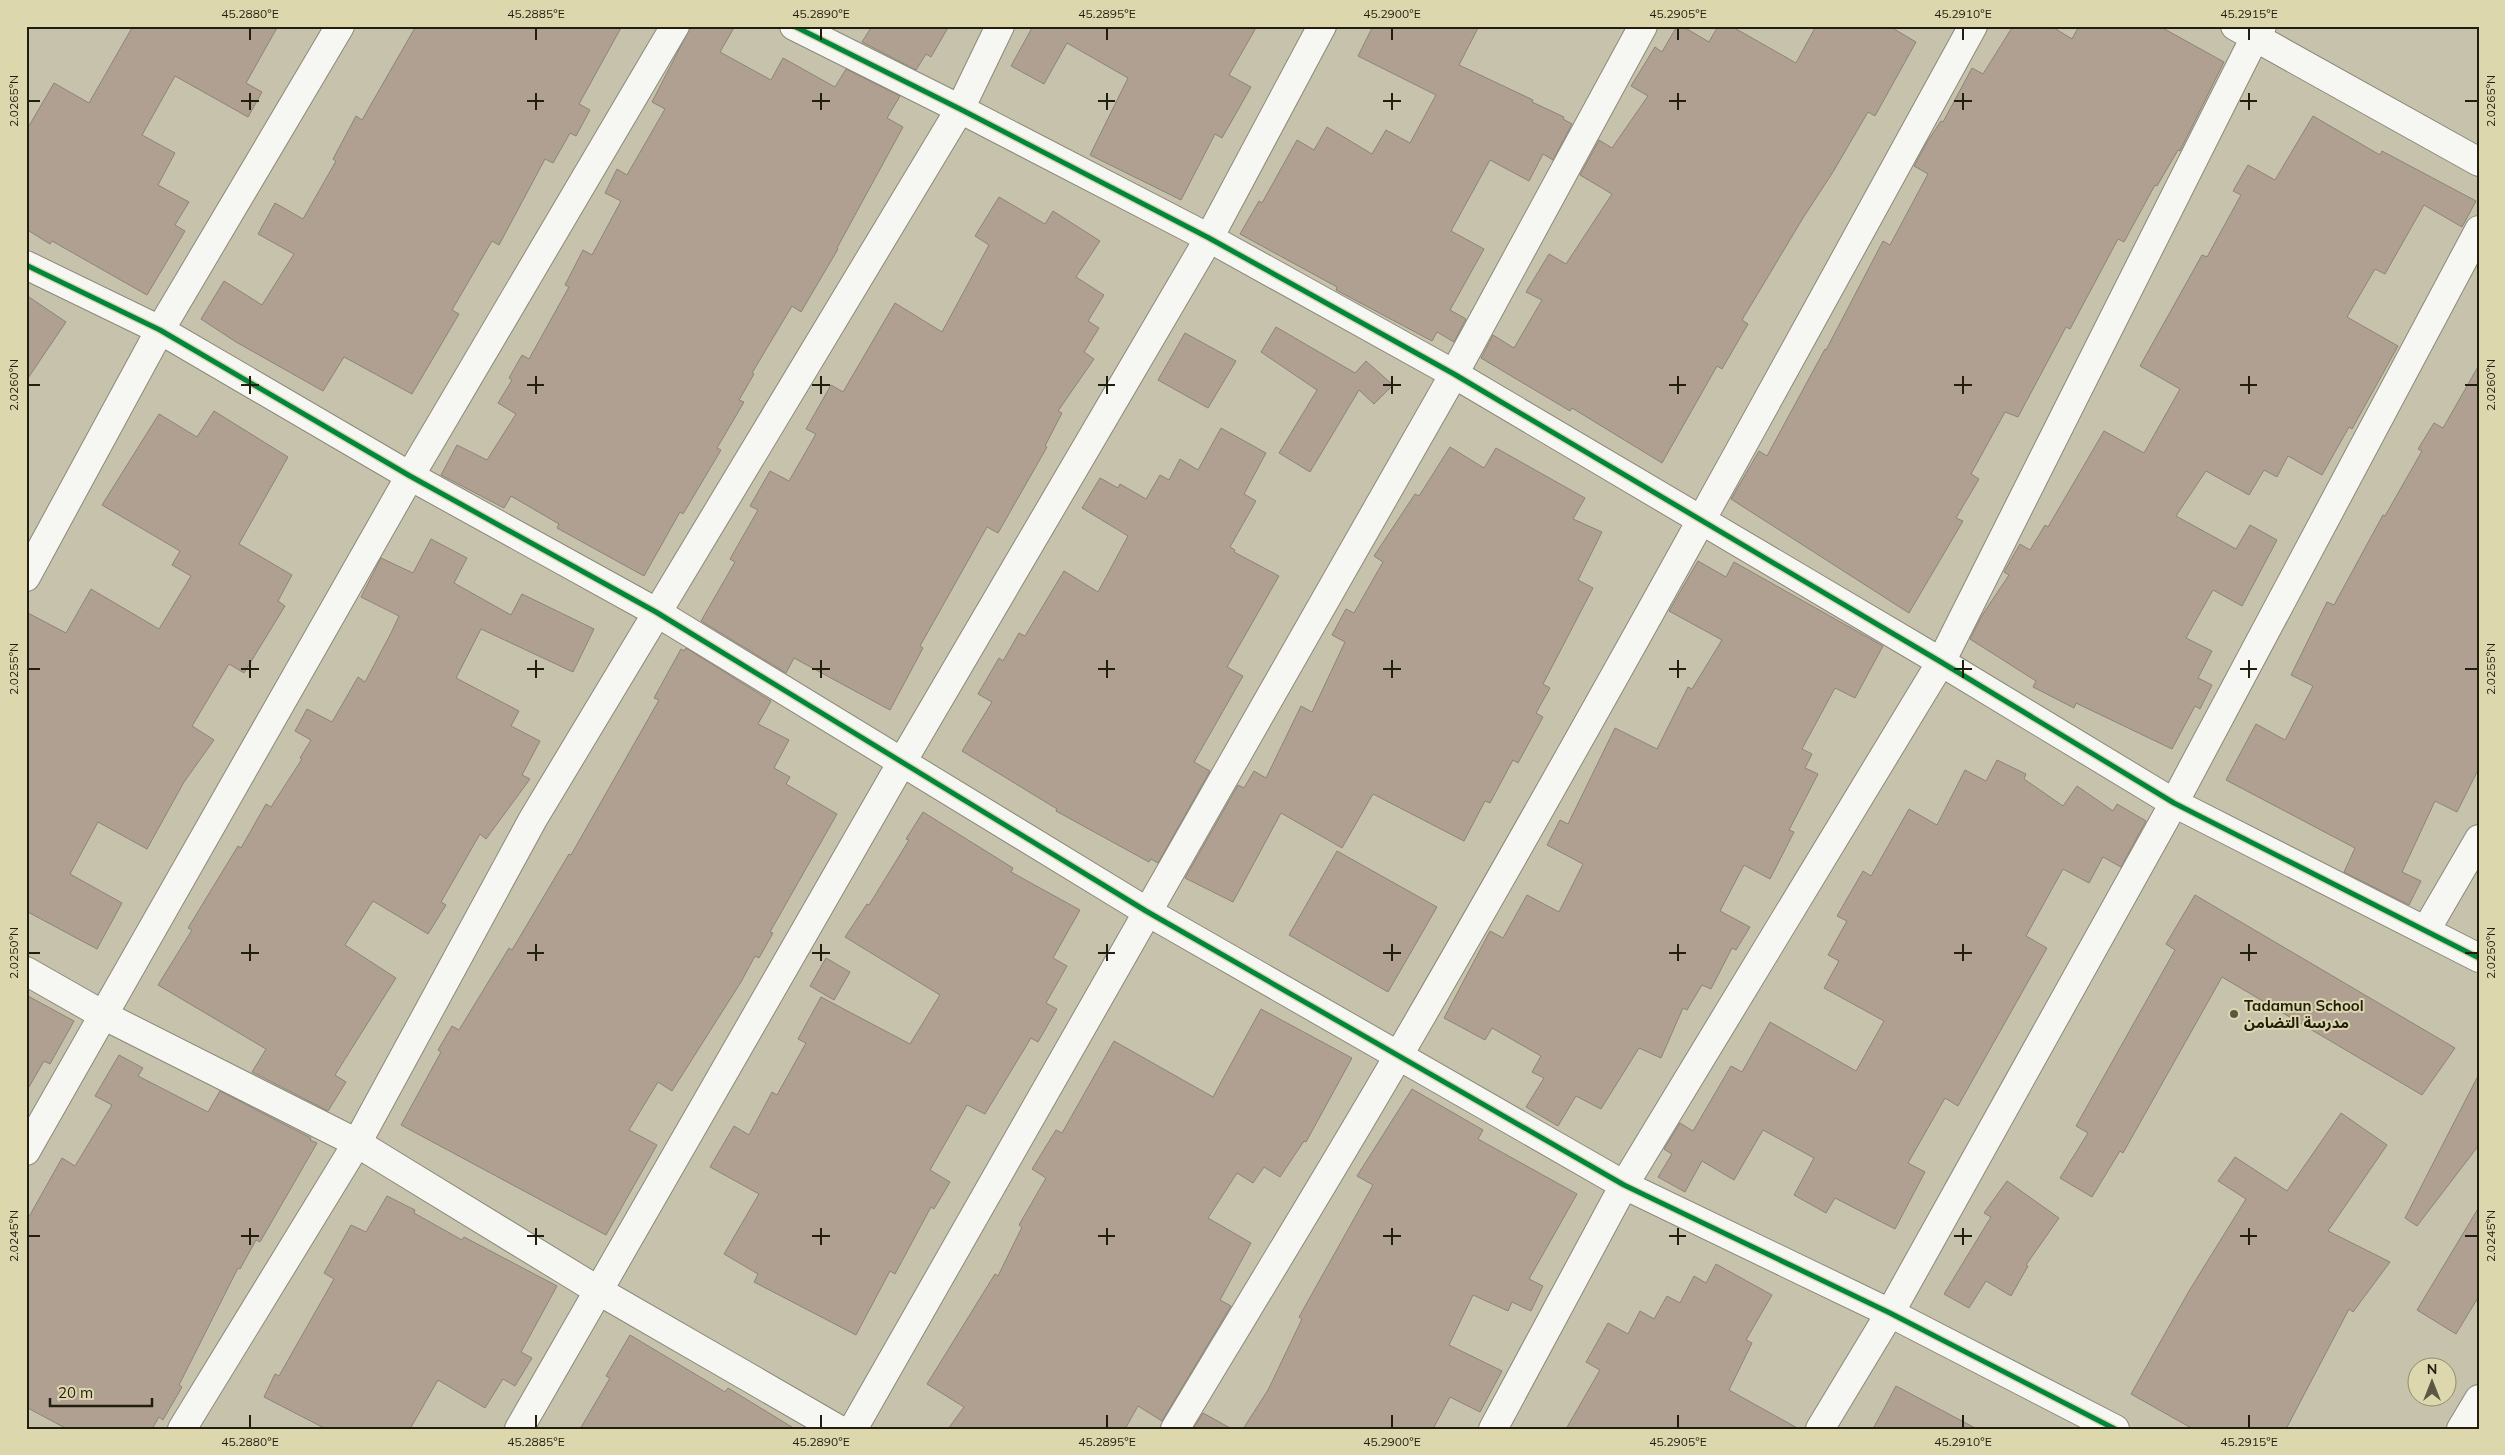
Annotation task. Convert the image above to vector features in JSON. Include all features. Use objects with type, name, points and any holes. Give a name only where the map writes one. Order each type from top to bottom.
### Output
[{"type":"street","points":[[26,577],[160,330],[340,26]]},
{"type":"street","points":[[26,1151],[105,1016],[410,476],[675,26]]},
{"type":"street","points":[[794,26],[960,109],[1209,238],[1454,374],[1942,662],[2174,803],[2479,958]]},
{"type":"street","points":[[182,1429],[357,1143],[533,819],[960,109],[1000,26]]},
{"type":"street","points":[[519,1429],[902,762],[1209,238],[1322,26]]},
{"type":"street","points":[[853,1429],[1146,911],[1454,374],[1643,26]]},
{"type":"street","points":[[1175,1429],[1399,1055],[1702,520],[1973,26]]},
{"type":"street","points":[[1493,1429],[1624,1185],[1942,662],[2251,30],[2479,162]]},
{"type":"street","points":[[1820,1429],[1890,1313],[2174,803],[2479,230]]},
{"type":"street","points":[[26,265],[160,330],[410,476],[656,612],[1146,911],[1624,1185],[1890,1313],[2115,1429]]},
{"type":"street","points":[[2426,930],[2479,839]]},
{"type":"street","points":[[26,971],[105,1016],[357,1143],[599,1291],[838,1429]]},
{"type":"street","points":[[2461,1429],[2479,1398]]},
{"type":"building","points":[[133,26],[278,26],[246,83],[262,92],[248,117],[175,76],[142,135],[175,153],[158,185],[189,202],[175,225],[185,231],[147,295],[52,241],[50,244],[26,229],[26,131],[54,83],[89,103]]},
{"type":"building","points":[[416,26],[622,26],[579,104],[590,110],[576,136],[570,133],[553,163],[545,159],[499,245],[492,241],[452,310],[459,314],[412,394],[344,357],[323,391],[236,342],[201,319],[224,281],[262,305],[294,254],[258,234],[275,203],[303,219],[336,161],[333,159],[356,116],[362,120]]},
{"type":"building","points":[[691,26],[735,26],[720,52],[771,80],[783,58],[835,87],[846,69],[900,96],[887,118],[903,127],[838,249],[801,312],[792,306],[752,373],[754,374],[739,400],[744,402],[717,448],[721,450],[683,514],[680,512],[644,576],[557,528],[559,524],[511,496],[504,508],[441,475],[457,445],[487,460],[516,414],[498,403],[512,380],[509,378],[522,355],[529,359],[569,287],[565,285],[583,250],[592,255],[621,201],[605,193],[617,169],[627,175],[665,109],[652,102]]},
{"type":"building","points":[[872,26],[949,26],[931,57],[926,54],[916,70],[862,42]]},
{"type":"building","points":[[1033,26],[1257,26],[1229,75],[1251,87],[1222,138],[1215,134],[1181,200],[1090,155],[1128,78],[1067,43],[1044,84],[1011,66]]},
{"type":"building","points":[[1373,26],[1479,26],[1459,65],[1533,100],[1532,102],[1564,117],[1563,119],[1572,124],[1553,160],[1543,154],[1529,181],[1490,160],[1451,231],[1484,249],[1450,310],[1466,319],[1454,342],[1437,332],[1432,341],[1336,290],[1337,287],[1240,234],[1259,201],[1262,203],[1297,140],[1314,150],[1327,127],[1372,154],[1386,130],[1410,143],[1436,95],[1358,56]]},
{"type":"building","points":[[1677,26],[1682,26],[1709,42],[1718,26],[1731,26],[1796,63],[1816,26],[1889,26],[1916,42],[1875,116],[1868,112],[1833,172],[1803,218],[1742,320],[1748,324],[1722,369],[1717,366],[1662,463],[1572,408],[1570,411],[1481,358],[1493,335],[1514,348],[1542,300],[1526,292],[1549,254],[1566,264],[1612,194],[1580,175],[1599,140],[1612,148],[1648,96],[1631,86],[1655,47],[1662,52]]},
{"type":"building","points":[[2013,26],[2051,26],[2072,39],[2079,26],[2159,26],[2224,62],[2180,151],[2178,150],[2157,186],[2155,185],[2124,242],[2118,239],[2070,329],[2066,327],[2018,417],[2005,412],[1971,474],[1979,479],[1956,518],[1963,521],[1909,613],[1731,499],[1759,451],[1767,456],[1826,350],[1883,241],[1890,245],[1928,174],[1914,166],[1927,142],[1941,121],[1943,122],[1972,68],[1983,74]]},
{"type":"building","points":[[2313,116],[2380,155],[2382,151],[2476,201],[2462,227],[2424,205],[2385,274],[2375,269],[2347,317],[2398,346],[2352,429],[2349,427],[2322,475],[2288,456],[2277,477],[2264,470],[2249,495],[2206,471],[2176,516],[2236,549],[2250,525],[2277,540],[2242,606],[2213,590],[2186,638],[2212,651],[2198,678],[2212,685],[2200,709],[2195,706],[2172,749],[2076,703],[2074,708],[2033,687],[2036,681],[1970,639],[1981,617],[2009,575],[2004,572],[2020,544],[2030,550],[2045,525],[2048,527],[2104,431],[2144,453],[2180,389],[2140,366],[2202,255],[2207,257],[2241,195],[2233,191],[2248,165],[2275,180]]},
{"type":"building","points":[[999,197],[1045,224],[1053,211],[1100,241],[1076,277],[1104,295],[1088,321],[1099,328],[1084,352],[1094,359],[1058,411],[1062,413],[1045,446],[1047,447],[998,533],[987,527],[920,646],[923,648],[890,710],[794,658],[786,673],[701,621],[735,562],[730,559],[758,510],[750,506],[770,471],[789,481],[816,434],[806,429],[831,385],[843,392],[895,303],[942,332],[989,245],[975,236]]},
{"type":"building","points":[[26,295],[66,322],[26,381]]},
{"type":"building","points":[[1276,327],[1355,373],[1366,361],[1393,385],[1374,404],[1359,390],[1310,472],[1279,453],[1317,390],[1261,352]]},
{"type":"building","points":[[1185,333],[1236,361],[1208,408],[1158,380]]},
{"type":"building","points":[[2479,365],[2479,768],[2457,812],[2435,801],[2402,872],[2421,881],[2409,905],[2344,872],[2355,848],[2226,780],[2256,724],[2285,740],[2313,686],[2291,675],[2327,602],[2334,605],[2383,515],[2385,516],[2422,451],[2418,449],[2434,423],[2443,428]]},
{"type":"building","points":[[214,411],[288,457],[239,544],[292,575],[278,601],[285,606],[244,673],[229,664],[192,726],[214,740],[184,782],[147,849],[98,822],[70,874],[122,903],[97,949],[26,911],[26,612],[66,633],[91,589],[159,629],[191,576],[172,565],[180,551],[102,505],[159,414],[197,437]]},
{"type":"building","points":[[1221,428],[1266,453],[1244,494],[1256,501],[1230,547],[1235,550],[1234,552],[1279,576],[1227,667],[1243,676],[1194,762],[1210,771],[1158,863],[1151,859],[1149,862],[1056,811],[1057,809],[962,751],[992,702],[978,694],[999,658],[1003,661],[1019,633],[1025,636],[1064,571],[1098,592],[1128,536],[1082,508],[1100,478],[1118,488],[1120,484],[1146,499],[1160,475],[1169,480],[1180,459],[1198,470]]},
{"type":"building","points":[[1450,447],[1484,468],[1496,448],[1585,498],[1573,519],[1602,532],[1578,580],[1593,588],[1543,684],[1550,688],[1536,713],[1543,717],[1518,763],[1513,760],[1490,803],[1485,801],[1464,841],[1373,794],[1342,848],[1281,813],[1233,902],[1185,878],[1238,785],[1244,788],[1254,771],[1266,778],[1301,706],[1312,712],[1345,642],[1332,635],[1346,609],[1354,613],[1383,562],[1374,556],[1415,494],[1419,496]]},
{"type":"building","points":[[431,539],[467,558],[454,583],[511,615],[522,594],[594,629],[573,672],[481,629],[456,678],[519,711],[511,726],[540,741],[522,775],[530,779],[486,839],[480,834],[441,902],[446,905],[428,934],[373,901],[345,945],[396,978],[335,1075],[346,1082],[328,1111],[252,1072],[266,1049],[158,985],[192,930],[188,928],[238,846],[241,848],[266,804],[271,807],[302,759],[300,758],[311,740],[295,731],[307,709],[332,722],[358,677],[365,682],[391,633],[399,616],[361,597],[381,558],[413,573]]},
{"type":"building","points":[[1698,561],[1726,577],[1734,562],[1883,646],[1855,698],[1835,688],[1802,749],[1812,754],[1805,768],[1818,774],[1789,830],[1794,832],[1770,879],[1744,865],[1720,911],[1750,927],[1736,950],[1732,948],[1711,989],[1702,985],[1687,1010],[1683,1008],[1661,1058],[1639,1048],[1601,1109],[1576,1096],[1558,1126],[1526,1107],[1544,1078],[1532,1072],[1541,1056],[1492,1028],[1485,1040],[1444,1018],[1490,931],[1503,938],[1527,895],[1559,912],[1583,864],[1547,845],[1560,820],[1568,824],[1615,728],[1657,749],[1688,687],[1692,689],[1722,640],[1669,611]]},
{"type":"building","points":[[686,648],[771,701],[758,724],[789,740],[774,768],[790,777],[786,784],[837,814],[770,932],[773,933],[759,958],[755,956],[741,982],[672,1091],[658,1082],[629,1130],[657,1145],[606,1235],[401,1125],[441,1052],[438,1050],[452,1026],[459,1030],[509,948],[512,950],[569,854],[571,855],[659,700],[654,698],[681,649],[684,651]]},
{"type":"building","points":[[1997,760],[2026,774],[2024,779],[2063,806],[2077,786],[2113,811],[2117,804],[2146,821],[2121,867],[2103,857],[2089,883],[2063,869],[2026,936],[2047,948],[1958,1106],[1945,1098],[1908,1163],[1925,1172],[1895,1229],[1835,1198],[1826,1213],[1794,1195],[1814,1158],[1763,1130],[1734,1180],[1702,1161],[1685,1192],[1658,1177],[1672,1154],[1664,1149],[1680,1123],[1693,1131],[1731,1066],[1742,1072],[1770,1022],[1856,1071],[1884,1021],[1824,988],[1839,961],[1828,955],[1847,921],[1837,916],[1863,871],[1871,876],[1909,809],[1937,825],[1965,770],[1986,781]]},
{"type":"building","points":[[923,812],[1013,868],[1011,872],[1080,910],[1053,958],[1067,966],[1046,1003],[1057,1009],[1038,1042],[1031,1038],[985,1114],[967,1105],[930,1170],[950,1182],[934,1209],[931,1207],[895,1274],[890,1271],[856,1335],[754,1282],[758,1274],[724,1254],[759,1194],[710,1167],[734,1126],[749,1135],[772,1092],[777,1095],[806,1043],[798,1039],[821,997],[910,1044],[940,995],[845,937],[867,904],[869,905],[909,840],[906,839]]},
{"type":"building","points":[[1337,851],[1437,907],[1388,992],[1289,935]]},
{"type":"building","points":[[2195,895],[2455,1048],[2422,1095],[2222,977],[2123,1153],[2120,1151],[2092,1197],[2060,1178],[2088,1133],[2076,1126],[2175,950],[2166,944]]},
{"type":"building","points":[[826,958],[850,972],[834,1000],[810,986]]},
{"type":"building","points":[[26,995],[74,1021],[50,1064],[44,1061],[26,1092]]},
{"type":"building","points":[[1261,1009],[1352,1058],[1306,1142],[1304,1141],[1280,1177],[1264,1167],[1253,1183],[1237,1173],[1208,1218],[1251,1243],[1220,1300],[1231,1306],[1162,1421],[1138,1406],[1125,1429],[948,1429],[964,1407],[927,1384],[995,1274],[998,1276],[1022,1227],[1019,1225],[1046,1178],[1032,1169],[1056,1130],[1062,1133],[1114,1041],[1213,1097]]},
{"type":"building","points":[[119,1055],[143,1068],[138,1076],[208,1112],[220,1091],[311,1138],[310,1140],[317,1143],[260,1242],[256,1240],[240,1269],[238,1268],[179,1385],[182,1387],[163,1420],[159,1417],[152,1429],[67,1429],[26,1407],[26,1222],[62,1158],[75,1166],[112,1105],[95,1096]]},
{"type":"building","points":[[2479,1074],[2479,1145],[2417,1226],[2405,1218]]},
{"type":"building","points":[[1412,1089],[1483,1130],[1478,1139],[1577,1194],[1529,1279],[1543,1286],[1531,1311],[1512,1302],[1508,1311],[1473,1295],[1449,1345],[1502,1371],[1480,1412],[1450,1397],[1433,1429],[1243,1429],[1268,1390],[1302,1319],[1299,1317],[1373,1185],[1357,1176]]},
{"type":"building","points":[[2341,1113],[2387,1145],[2328,1231],[2390,1262],[2353,1312],[2349,1309],[2286,1429],[2193,1429],[2131,1394],[2189,1291],[2246,1199],[2218,1181],[2235,1157],[2287,1191]]},
{"type":"building","points":[[2007,1181],[2059,1218],[2026,1265],[2028,1266],[2011,1296],[1986,1281],[1969,1308],[1944,1294],[1991,1217],[1984,1213]]},
{"type":"building","points":[[387,1196],[415,1210],[414,1213],[462,1240],[464,1237],[557,1286],[521,1352],[532,1358],[515,1386],[503,1379],[485,1408],[438,1380],[410,1429],[326,1429],[264,1397],[275,1374],[279,1376],[334,1279],[324,1273],[351,1225],[366,1232]]},
{"type":"building","points":[[2479,1207],[2479,1296],[2456,1334],[2417,1310]]},
{"type":"building","points":[[1716,1264],[1772,1295],[1746,1340],[1752,1343],[1729,1390],[1799,1429],[1566,1429],[1600,1370],[1586,1362],[1608,1323],[1628,1334],[1640,1311],[1654,1319],[1667,1296],[1680,1303],[1694,1276],[1706,1283]]},
{"type":"building","points":[[630,1335],[725,1392],[728,1388],[795,1429],[580,1429],[610,1378],[606,1376]]},
{"type":"building","points":[[1896,1386],[1977,1429],[1873,1429]]},
{"type":"building","points":[[1203,1413],[1232,1429],[1193,1429]]},
{"type":"cycle path","points":[[794,26],[960,109],[1209,238],[1454,374],[1941,662],[2174,803],[2479,958]]},
{"type":"cycle path","points":[[26,265],[160,330],[410,476],[656,612],[1146,911],[1624,1185],[1890,1313],[2115,1429]]},
{"type":"place","name":"Tadamun School مدرسة التضامن","points":[[2234,1014]]}]
